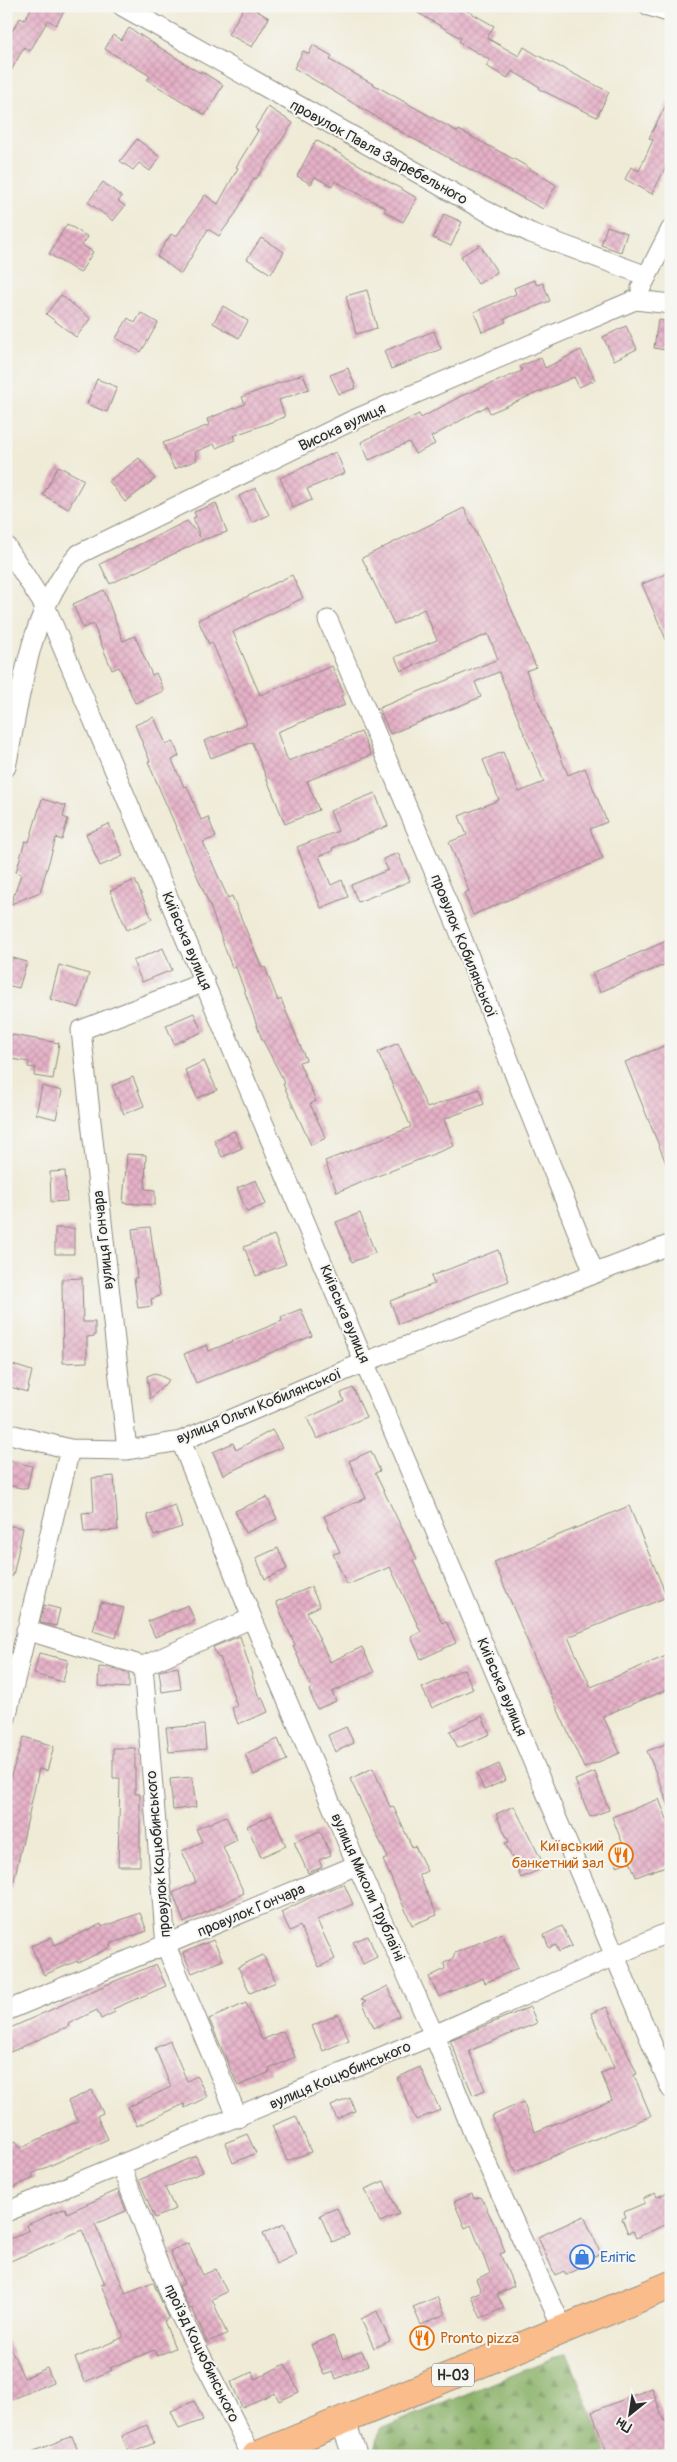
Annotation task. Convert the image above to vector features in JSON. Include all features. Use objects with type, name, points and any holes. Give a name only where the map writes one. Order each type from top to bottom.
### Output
[{"type":"main road","name":"Н-03","points":[[254,2456],[671,2285]]},
{"type":"street","name":"провулок Павла Загребельного","points":[[122,6],[480,208],[531,233],[647,276]]},
{"type":"street","points":[[649,6],[671,12]]},
{"type":"street","points":[[635,300],[671,229]]},
{"type":"street","name":"Висока вулиця","points":[[6,767],[29,652],[46,608],[65,570],[79,554],[351,421],[635,300],[671,304]]},
{"type":"street","name":"Київська вулиця","points":[[6,546],[46,608],[366,1362],[671,2089]]},
{"type":"street","name":"провулок Кобилянської","points":[[328,620],[458,928],[520,1092],[594,1273]]},
{"type":"street","name":"вулиця Гончара","points":[[127,1450],[81,1030],[205,982]]},
{"type":"street","name":"вулиця Ольги Кобилянської","points":[[6,1433],[70,1449],[127,1450],[180,1441],[366,1362],[671,1244]]},
{"type":"street","name":"вулиця Миколи Трублаїні","points":[[180,1441],[252,1618],[357,1865],[434,2035],[474,2135],[563,2329]]},
{"type":"street","points":[[6,1718],[70,1449]]},
{"type":"street","points":[[26,1630],[143,1666],[252,1618]]},
{"type":"street","name":"провулок Коцюбинського","points":[[143,1666],[166,1946],[238,2118]]},
{"type":"street","name":"провулок Гончара","points":[[6,2011],[357,1865]]},
{"type":"street","name":"вулиця Коцюбинського","points":[[6,2212],[238,2118],[434,2035],[671,1931]]},
{"type":"street","name":"проїзд Коцюбинського","points":[[121,2166],[173,2301],[254,2456]]},
{"type":"street","points":[[343,2421],[355,2456]]},
{"type":"green space","points":[[567,2353],[607,2452],[598,2456],[373,2456],[380,2429]]},
{"type":"building","points":[[26,6],[67,6],[56,25],[48,20],[30,51],[24,47],[6,80],[6,41],[20,18],[24,20],[31,9]]},
{"type":"building","points":[[245,6],[249,6],[269,18],[252,47],[228,34]]},
{"type":"building","points":[[406,6],[459,6],[494,26],[487,38],[519,56],[524,47],[609,92],[597,117],[539,89],[540,87],[512,71],[508,78],[486,66],[490,60],[459,42],[461,38]]},
{"type":"building","points":[[129,28],[200,73],[201,71],[223,85],[205,115],[147,80],[150,76],[105,49],[113,35],[121,40]]},
{"type":"building","points":[[313,45],[332,56],[330,60],[458,132],[459,130],[521,163],[556,185],[543,209],[412,138],[294,68],[303,51],[309,54]]},
{"type":"building","points":[[671,95],[671,157],[652,194],[625,179],[631,167],[639,171],[653,140],[649,138]]},
{"type":"building","points":[[268,107],[293,123],[256,179],[254,178],[236,213],[219,236],[208,229],[181,274],[157,256],[171,234],[176,237],[205,195],[218,204],[238,168],[236,167],[258,131],[255,128]]},
{"type":"building","points":[[137,139],[160,157],[150,171],[139,163],[133,170],[120,161]]},
{"type":"building","points":[[316,140],[417,198],[403,222],[384,211],[386,208],[335,181],[332,186],[315,177],[311,184],[297,176]]},
{"type":"building","points":[[103,182],[122,197],[118,201],[125,206],[113,221],[88,202]]},
{"type":"building","points":[[444,214],[462,222],[451,246],[433,238]]},
{"type":"building","points":[[67,224],[88,237],[82,245],[93,252],[80,273],[49,254]]},
{"type":"building","points":[[607,226],[627,233],[621,252],[601,245]]},
{"type":"building","points":[[261,238],[284,252],[271,274],[247,259]]},
{"type":"building","points":[[480,245],[497,272],[478,284],[461,256]]},
{"type":"building","points":[[534,280],[537,285],[543,283],[550,301],[504,319],[506,322],[482,332],[474,312],[516,294],[514,288]]},
{"type":"building","points":[[367,290],[377,328],[356,334],[346,296]]},
{"type":"building","points":[[61,295],[91,319],[76,337],[46,314]]},
{"type":"building","points":[[223,306],[248,321],[239,338],[213,323]]},
{"type":"building","points":[[141,313],[158,323],[141,352],[116,338],[128,318],[135,323]]},
{"type":"building","points":[[658,320],[671,322],[671,351],[654,348]]},
{"type":"building","points":[[626,326],[637,349],[614,360],[603,337]]},
{"type":"building","points":[[434,331],[441,349],[391,369],[384,351]]},
{"type":"building","points":[[581,350],[595,380],[579,387],[574,377],[490,413],[487,406],[431,437],[435,444],[415,454],[409,442],[369,460],[361,442],[419,414],[421,418],[461,396],[522,371],[520,366],[541,358],[545,368]]},
{"type":"building","points":[[348,368],[356,388],[339,394],[330,375]]},
{"type":"building","points":[[303,374],[309,389],[279,400],[285,417],[233,436],[235,440],[216,448],[214,444],[195,452],[197,460],[174,469],[163,443],[209,425],[207,419],[245,404],[242,397]]},
{"type":"building","points":[[97,379],[117,387],[107,412],[87,404]]},
{"type":"building","points":[[336,452],[345,473],[307,489],[312,500],[293,508],[280,478]]},
{"type":"building","points":[[139,458],[155,479],[125,502],[109,481]]},
{"type":"building","points":[[58,466],[84,480],[68,509],[43,495]]},
{"type":"building","points":[[256,488],[269,515],[252,523],[239,496]]},
{"type":"building","points":[[216,503],[227,532],[205,539],[110,584],[100,564],[187,521],[200,537],[193,518],[196,517],[194,512]]},
{"type":"building","points":[[464,508],[500,582],[536,667],[526,671],[568,775],[585,768],[607,822],[590,829],[603,859],[473,915],[464,893],[469,891],[449,842],[467,835],[459,816],[499,800],[483,760],[503,752],[519,792],[544,782],[499,672],[475,682],[481,697],[390,734],[379,708],[498,659],[488,634],[401,671],[395,657],[437,640],[424,609],[394,624],[362,558]]},
{"type":"building","points":[[671,572],[671,651],[642,584]]},
{"type":"building","points":[[292,575],[303,598],[233,632],[260,695],[332,666],[344,695],[341,696],[345,705],[277,732],[288,761],[361,732],[371,755],[307,781],[319,810],[285,824],[252,742],[211,758],[204,741],[247,724],[212,642],[209,644],[198,620]]},
{"type":"building","points":[[104,590],[123,641],[135,636],[152,675],[156,673],[164,691],[135,703],[119,667],[112,670],[93,624],[83,628],[73,604]]},
{"type":"building","points":[[154,717],[166,744],[173,741],[179,756],[172,760],[184,787],[187,786],[201,820],[208,817],[216,837],[203,842],[228,898],[232,896],[262,968],[265,967],[278,1001],[281,999],[306,1060],[299,1062],[316,1101],[310,1104],[326,1138],[311,1145],[283,1084],[285,1083],[261,1037],[236,967],[232,968],[210,906],[148,762],[150,761],[135,725]]},
{"type":"building","points":[[375,793],[388,826],[332,848],[333,851],[319,856],[331,885],[342,880],[348,897],[321,908],[297,847],[338,831],[330,811]]},
{"type":"building","points":[[42,799],[66,806],[63,817],[68,819],[62,840],[56,838],[40,892],[11,904],[21,874],[16,872],[25,841],[29,842]]},
{"type":"building","points":[[109,824],[123,856],[100,866],[86,834]]},
{"type":"building","points":[[398,853],[410,881],[358,902],[351,885],[388,870],[383,859]]},
{"type":"building","points":[[135,880],[152,919],[127,930],[110,891]]},
{"type":"building","points":[[671,939],[671,962],[600,992],[592,973]]},
{"type":"building","points":[[163,948],[172,970],[142,982],[133,961]]},
{"type":"building","points":[[6,956],[27,962],[19,988],[6,985]]},
{"type":"building","points":[[59,965],[89,974],[79,1008],[50,999]]},
{"type":"building","points":[[194,1013],[202,1032],[174,1044],[166,1025]]},
{"type":"building","points":[[6,1034],[59,1043],[53,1079],[34,1076],[36,1068],[28,1067],[29,1062],[6,1058]]},
{"type":"building","points":[[398,1043],[427,1108],[479,1089],[484,1104],[444,1119],[454,1146],[337,1192],[325,1161],[411,1127],[378,1052]]},
{"type":"building","points":[[671,1043],[671,1173],[670,1173],[625,1062]]},
{"type":"building","points":[[204,1061],[217,1090],[197,1098],[185,1070]]},
{"type":"building","points":[[133,1077],[144,1106],[124,1114],[112,1086]]},
{"type":"building","points":[[42,1086],[62,1091],[56,1119],[36,1114]]},
{"type":"building","points":[[234,1131],[242,1148],[222,1157],[214,1140]]},
{"type":"building","points":[[127,1154],[146,1155],[145,1189],[155,1190],[155,1205],[123,1203]]},
{"type":"building","points":[[65,1171],[67,1201],[51,1202],[50,1172]]},
{"type":"building","points":[[256,1180],[266,1204],[247,1212],[237,1188]]},
{"type":"building","points":[[360,1213],[375,1253],[352,1262],[336,1222]]},
{"type":"building","points":[[150,1227],[160,1296],[151,1299],[152,1306],[138,1308],[134,1278],[137,1278],[132,1229]]},
{"type":"building","points":[[55,1228],[74,1228],[74,1254],[55,1254]]},
{"type":"building","points":[[274,1235],[286,1264],[256,1276],[244,1247]]},
{"type":"building","points":[[498,1250],[509,1281],[399,1324],[390,1301],[434,1284],[431,1276]]},
{"type":"building","points":[[82,1278],[83,1322],[95,1322],[95,1336],[87,1337],[87,1362],[63,1363],[62,1279]]},
{"type":"building","points":[[301,1309],[312,1336],[196,1383],[184,1354],[207,1345],[209,1351],[282,1321],[281,1317]]},
{"type":"building","points":[[13,1365],[32,1371],[27,1392],[7,1386]]},
{"type":"building","points":[[155,1373],[169,1380],[150,1399],[147,1376]]},
{"type":"building","points":[[353,1388],[366,1417],[317,1439],[307,1418],[344,1401],[341,1393]]},
{"type":"building","points":[[272,1430],[282,1447],[223,1475],[213,1452],[233,1443],[236,1450]]},
{"type":"building","points":[[371,1451],[380,1471],[375,1473],[417,1559],[413,1560],[442,1623],[446,1621],[456,1643],[421,1659],[411,1637],[421,1632],[390,1567],[347,1585],[333,1554],[340,1552],[324,1516],[366,1498],[349,1461]]},
{"type":"building","points":[[6,1460],[32,1466],[27,1489],[6,1485]]},
{"type":"building","points":[[114,1476],[118,1530],[84,1532],[82,1513],[94,1512],[92,1478]]},
{"type":"building","points":[[267,1497],[277,1519],[245,1533],[235,1511]]},
{"type":"building","points":[[175,1505],[182,1527],[154,1536],[147,1515]]},
{"type":"building","points":[[629,1506],[667,1597],[568,1637],[591,1687],[671,1654],[671,1688],[603,1716],[620,1753],[584,1768],[494,1562]]},
{"type":"building","points":[[6,1525],[23,1528],[13,1576],[6,1576]]},
{"type":"building","points":[[278,1548],[287,1569],[265,1579],[256,1558]]},
{"type":"building","points":[[311,1587],[320,1606],[307,1612],[330,1662],[362,1647],[374,1672],[332,1692],[336,1701],[317,1709],[309,1690],[312,1688],[276,1602]]},
{"type":"building","points":[[101,1602],[124,1608],[116,1638],[93,1631]]},
{"type":"building","points":[[44,1605],[60,1609],[56,1626],[40,1623]]},
{"type":"building","points":[[188,1605],[195,1621],[155,1637],[148,1621]]},
{"type":"building","points":[[240,1636],[259,1698],[262,1697],[268,1712],[238,1724],[232,1708],[237,1706],[220,1657],[218,1658],[213,1647]]},
{"type":"building","points":[[39,1653],[68,1660],[63,1682],[34,1674]]},
{"type":"building","points":[[99,1667],[110,1668],[129,1674],[129,1688],[98,1686]]},
{"type":"building","points":[[178,1667],[181,1689],[162,1692],[159,1671]]},
{"type":"building","points":[[464,1669],[473,1689],[432,1708],[422,1688]]},
{"type":"building","points":[[482,1716],[490,1734],[458,1748],[450,1731]]},
{"type":"building","points":[[204,1725],[206,1749],[169,1752],[166,1728]]},
{"type":"building","points":[[346,1727],[354,1743],[335,1752],[328,1735]]},
{"type":"building","points":[[24,1737],[54,1746],[47,1771],[39,1769],[12,1889],[6,1888],[6,1790]]},
{"type":"building","points":[[278,1739],[287,1760],[254,1775],[245,1754]]},
{"type":"building","points":[[671,1742],[671,1808],[670,1808],[647,1751]]},
{"type":"building","points":[[113,1748],[135,1748],[135,1794],[140,1794],[140,1866],[118,1866],[120,1778],[113,1778]]},
{"type":"building","points":[[499,1764],[506,1780],[484,1790],[477,1774]]},
{"type":"building","points":[[373,1768],[390,1807],[393,1806],[412,1847],[415,1846],[427,1871],[419,1875],[437,1915],[412,1925],[383,1860],[388,1858],[350,1779]]},
{"type":"building","points":[[595,1772],[609,1810],[590,1817],[575,1780]]},
{"type":"building","points":[[192,1777],[196,1807],[173,1810],[170,1779]]},
{"type":"building","points":[[659,1799],[671,1829],[671,1864],[636,1877],[630,1861],[617,1866],[611,1853],[624,1847],[612,1817]]},
{"type":"building","points":[[514,1806],[545,1867],[521,1878],[505,1843],[509,1842],[496,1814]]},
{"type":"building","points":[[272,1815],[286,1846],[261,1857],[247,1826]]},
{"type":"building","points":[[226,1816],[237,1840],[223,1847],[244,1893],[184,1923],[173,1893],[196,1882],[182,1851],[202,1842],[196,1829]]},
{"type":"building","points":[[320,1831],[331,1855],[319,1860],[322,1867],[308,1873],[294,1842]]},
{"type":"building","points":[[344,1884],[353,1904],[317,1920],[335,1959],[319,1967],[300,1926],[290,1931],[281,1912],[317,1894]]},
{"type":"building","points":[[140,1913],[147,1931],[110,1944],[111,1947],[78,1963],[77,1961],[44,1975],[31,1946],[52,1937],[55,1945],[101,1924],[102,1927]]},
{"type":"building","points":[[562,1926],[572,1946],[559,1952],[556,1945],[549,1948],[544,1935]]},
{"type":"building","points":[[502,1933],[518,1968],[485,1983],[483,1978],[439,1997],[429,1977],[445,1969],[444,1963],[453,1959],[455,1953]]},
{"type":"building","points":[[368,1936],[377,1957],[363,1964],[353,1942]]},
{"type":"building","points":[[213,1940],[223,1960],[192,1973],[183,1953]]},
{"type":"building","points":[[263,1955],[276,1982],[250,1993],[238,1967]]},
{"type":"building","points":[[156,1964],[166,1986],[113,2009],[115,2012],[101,2019],[97,2010],[68,2024],[69,2026],[6,2054],[6,2030]]},
{"type":"building","points":[[388,1986],[399,2016],[374,2028],[363,2003],[367,2001],[361,1999]]},
{"type":"building","points":[[246,2003],[262,2040],[283,2031],[295,2057],[269,2069],[270,2072],[238,2086],[209,2019]]},
{"type":"building","points":[[530,2007],[537,2023],[469,2051],[485,2090],[473,2095],[450,2040]]},
{"type":"building","points":[[607,2007],[637,2074],[634,2075],[651,2116],[515,2172],[492,2116],[523,2102],[535,2132],[612,2100],[601,2073],[614,2068],[591,2013]]},
{"type":"building","points":[[338,2014],[349,2040],[323,2051],[312,2026]]},
{"type":"building","points":[[170,2041],[187,2081],[197,2076],[207,2097],[185,2108],[184,2104],[137,2126],[128,2107],[171,2087],[155,2048]]},
{"type":"building","points":[[420,2067],[440,2110],[416,2120],[397,2078]]},
{"type":"building","points":[[92,2090],[103,2113],[97,2116],[108,2139],[32,2174],[34,2178],[10,2189],[6,2181],[6,2145],[16,2141],[20,2148],[78,2121],[68,2101]]},
{"type":"building","points":[[350,2098],[355,2111],[337,2119],[331,2106]]},
{"type":"building","points":[[296,2116],[311,2152],[287,2161],[272,2126]]},
{"type":"building","points":[[247,2134],[256,2153],[233,2163],[225,2143]]},
{"type":"building","points":[[196,2156],[203,2172],[165,2188],[175,2209],[155,2218],[139,2180]]},
{"type":"building","points":[[384,2181],[399,2214],[380,2222],[365,2189]]},
{"type":"building","points":[[118,2190],[126,2211],[95,2224],[126,2293],[153,2282],[169,2318],[164,2321],[175,2348],[157,2356],[154,2350],[110,2368],[112,2370],[85,2382],[75,2358],[124,2337],[101,2285],[105,2284],[82,2230],[6,2263],[6,2241],[29,2230],[27,2225],[65,2208],[67,2213]]},
{"type":"building","points":[[671,2191],[671,2222],[636,2238],[633,2231],[628,2233],[622,2219],[626,2217],[624,2212],[645,2203],[643,2199],[655,2193],[657,2197]]},
{"type":"building","points":[[472,2194],[474,2199],[481,2197],[496,2228],[505,2252],[500,2254],[514,2286],[497,2294],[504,2308],[481,2318],[471,2296],[481,2291],[476,2279],[490,2273],[471,2225],[465,2228],[454,2202]]},
{"type":"building","points":[[337,2208],[349,2235],[332,2242],[320,2215]]},
{"type":"building","points":[[584,2216],[601,2254],[590,2259],[591,2263],[566,2275],[564,2271],[555,2275],[538,2237]]},
{"type":"building","points":[[284,2224],[297,2254],[276,2264],[263,2233]]},
{"type":"building","points":[[188,2243],[203,2275],[216,2269],[227,2292],[212,2299],[227,2334],[207,2342],[192,2308],[190,2309],[183,2296],[179,2286],[184,2284],[170,2251]]},
{"type":"building","points":[[437,2297],[445,2314],[421,2325],[413,2307]]},
{"type":"building","points":[[377,2311],[390,2341],[374,2348],[361,2319]]},
{"type":"building","points":[[333,2336],[343,2359],[362,2351],[368,2365],[336,2379],[333,2372],[324,2375],[311,2345]]},
{"type":"building","points":[[6,2338],[24,2378],[47,2368],[53,2382],[6,2402]]},
{"type":"building","points":[[285,2364],[299,2392],[279,2401],[275,2393],[242,2407],[231,2382],[252,2372],[255,2379]]},
{"type":"building","points":[[652,2388],[664,2421],[671,2418],[671,2456],[608,2456],[592,2412]]},
{"type":"building","points":[[194,2401],[203,2420],[179,2429],[171,2411]]},
{"type":"building","points":[[147,2425],[154,2443],[129,2454],[122,2436]]},
{"type":"building","points":[[72,2436],[80,2456],[24,2456],[24,2455]]},
{"type":"place","name":"Київський банкетний зал","points":[[621,1855]]},
{"type":"place","name":"Елітіс","points":[[582,2257]]},
{"type":"place","name":"Pronto pizza","points":[[422,2338]]}]
